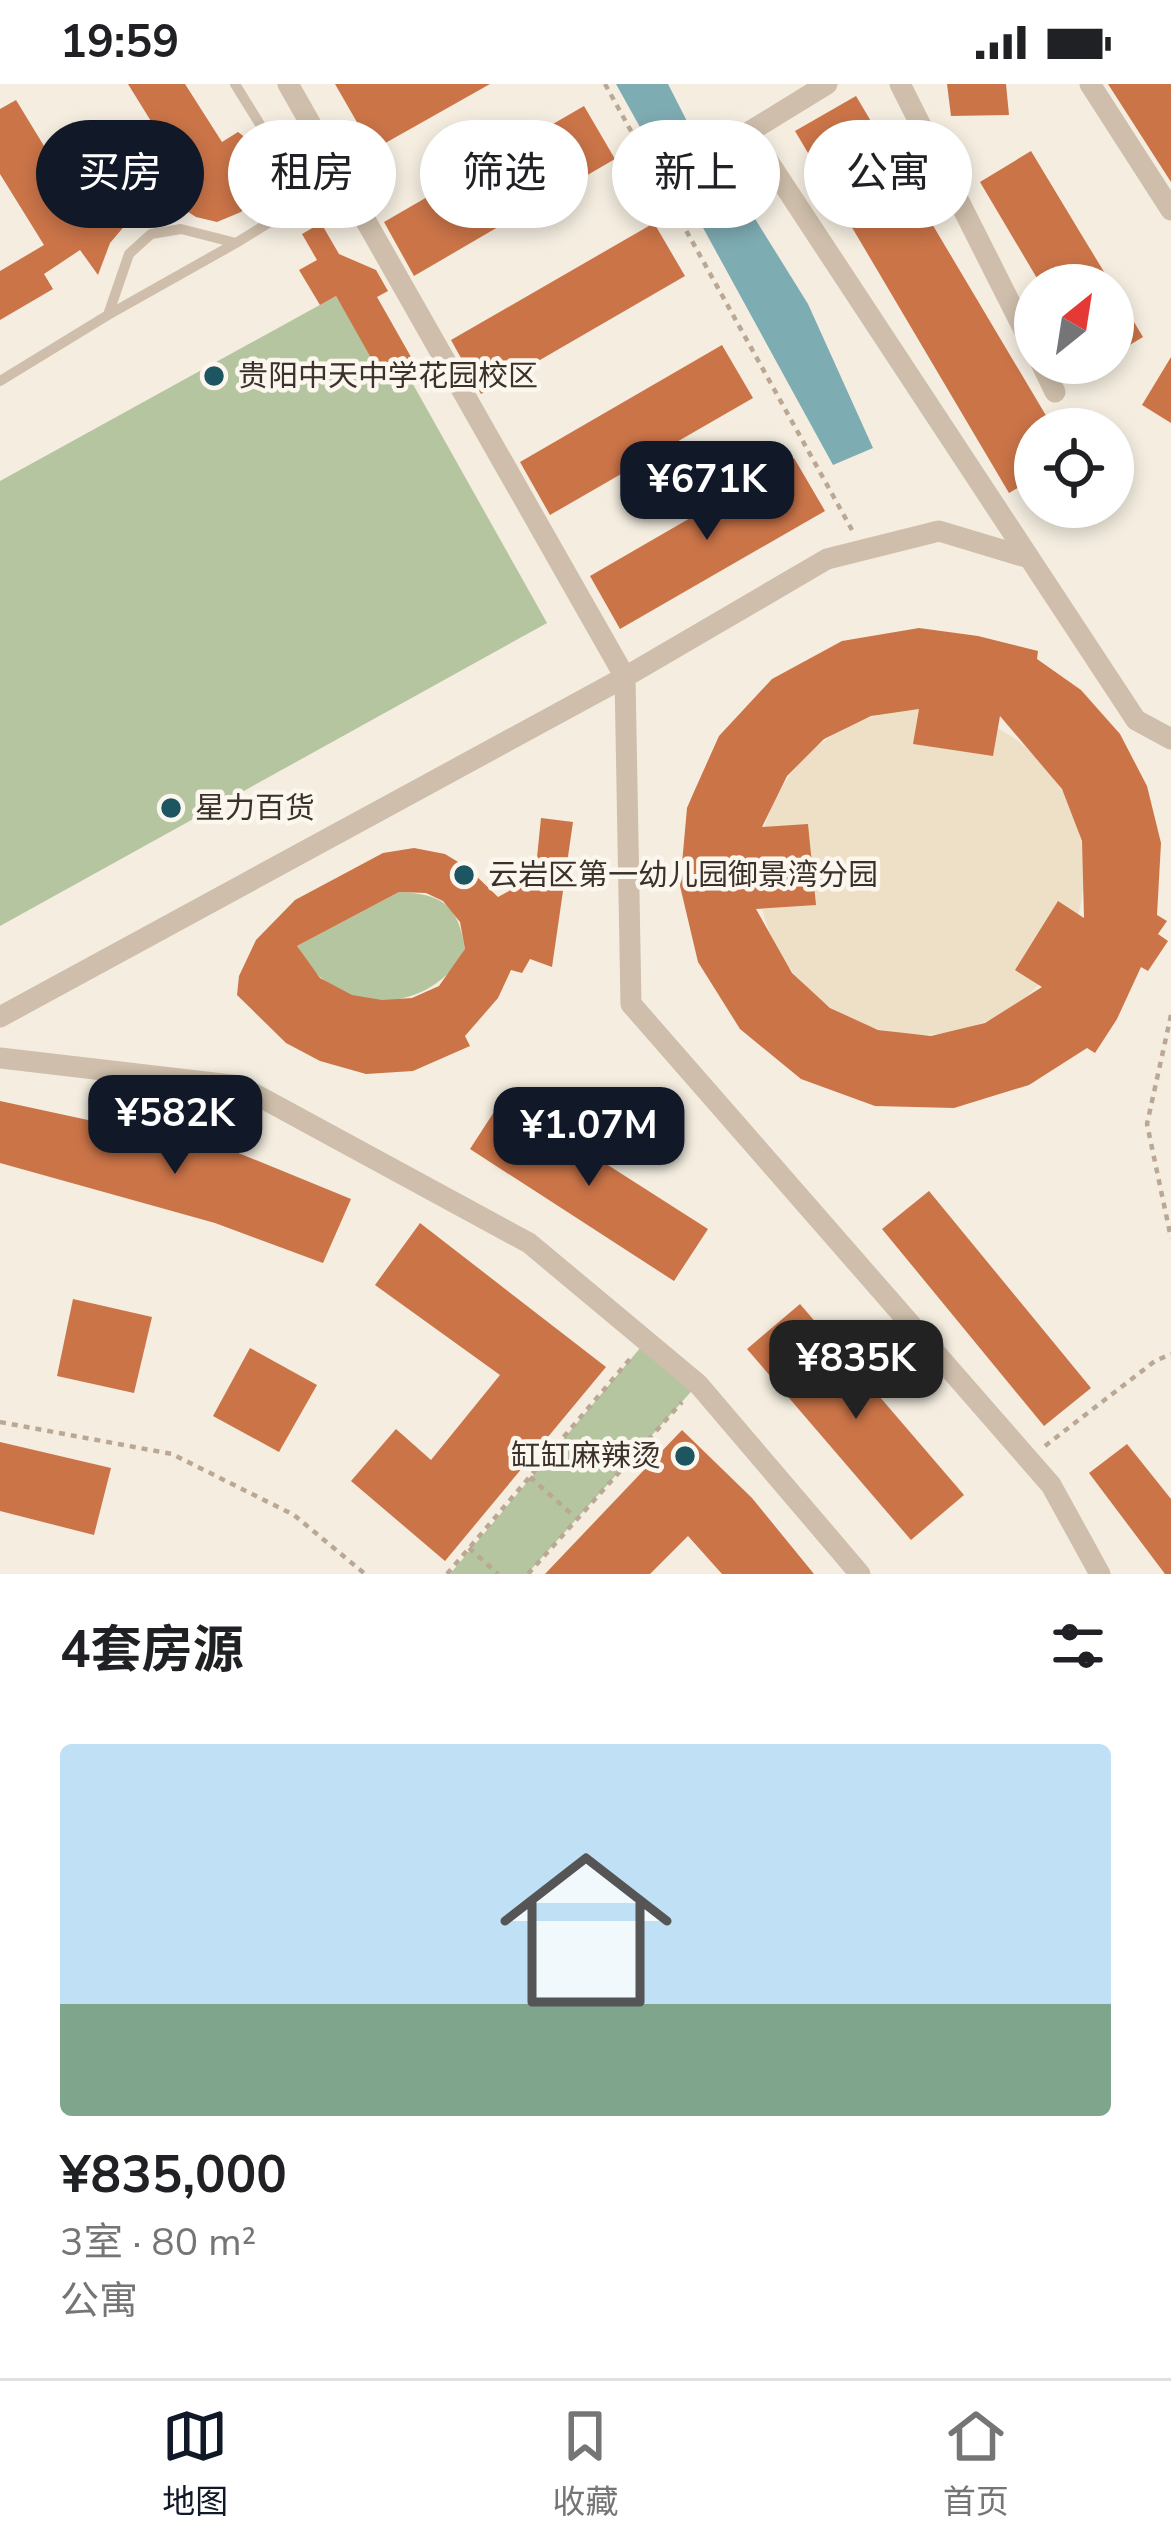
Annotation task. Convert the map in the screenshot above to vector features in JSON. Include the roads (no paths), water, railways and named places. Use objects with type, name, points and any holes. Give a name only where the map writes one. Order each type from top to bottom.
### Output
[{"type":"street","points":[[288,84],[309,120]]},
{"type":"street","points":[[827,84],[749,132],[1136,721],[1171,739]]},
{"type":"street","points":[[900,84],[1014,310]]},
{"type":"street","points":[[1090,84],[1171,210]]},
{"type":"street","points":[[370,228],[625,677],[631,1004],[1051,1485],[1100,1574]]},
{"type":"street","points":[[1051,384],[1055,392]]},
{"type":"street","points":[[0,1018],[625,677],[826,559],[939,531],[1029,558]]},
{"type":"street","points":[[0,1058],[240,1086],[530,1243],[698,1384],[860,1574]]},
{"type":"lane","points":[[235,84],[257,120]]},
{"type":"lane","points":[[0,381],[263,228]]},
{"type":"lane","points":[[108,315],[128,254],[152,234],[181,229],[236,244]]},
{"type":"water","points":[[616,84],[668,84],[686,120],[636,120]]},
{"type":"water","points":[[703,228],[761,228],[808,304],[873,448],[833,465]]},
{"type":"place","name":"贵阳中天中学花园校区","points":[[214,376]]},
{"type":"place","name":"星力百货","points":[[171,808]]},
{"type":"place","name":"云岩区第一幼儿园御景湾分园","points":[[464,875]]},
{"type":"place","name":"缸缸麻辣烫","points":[[685,1456]]}]
